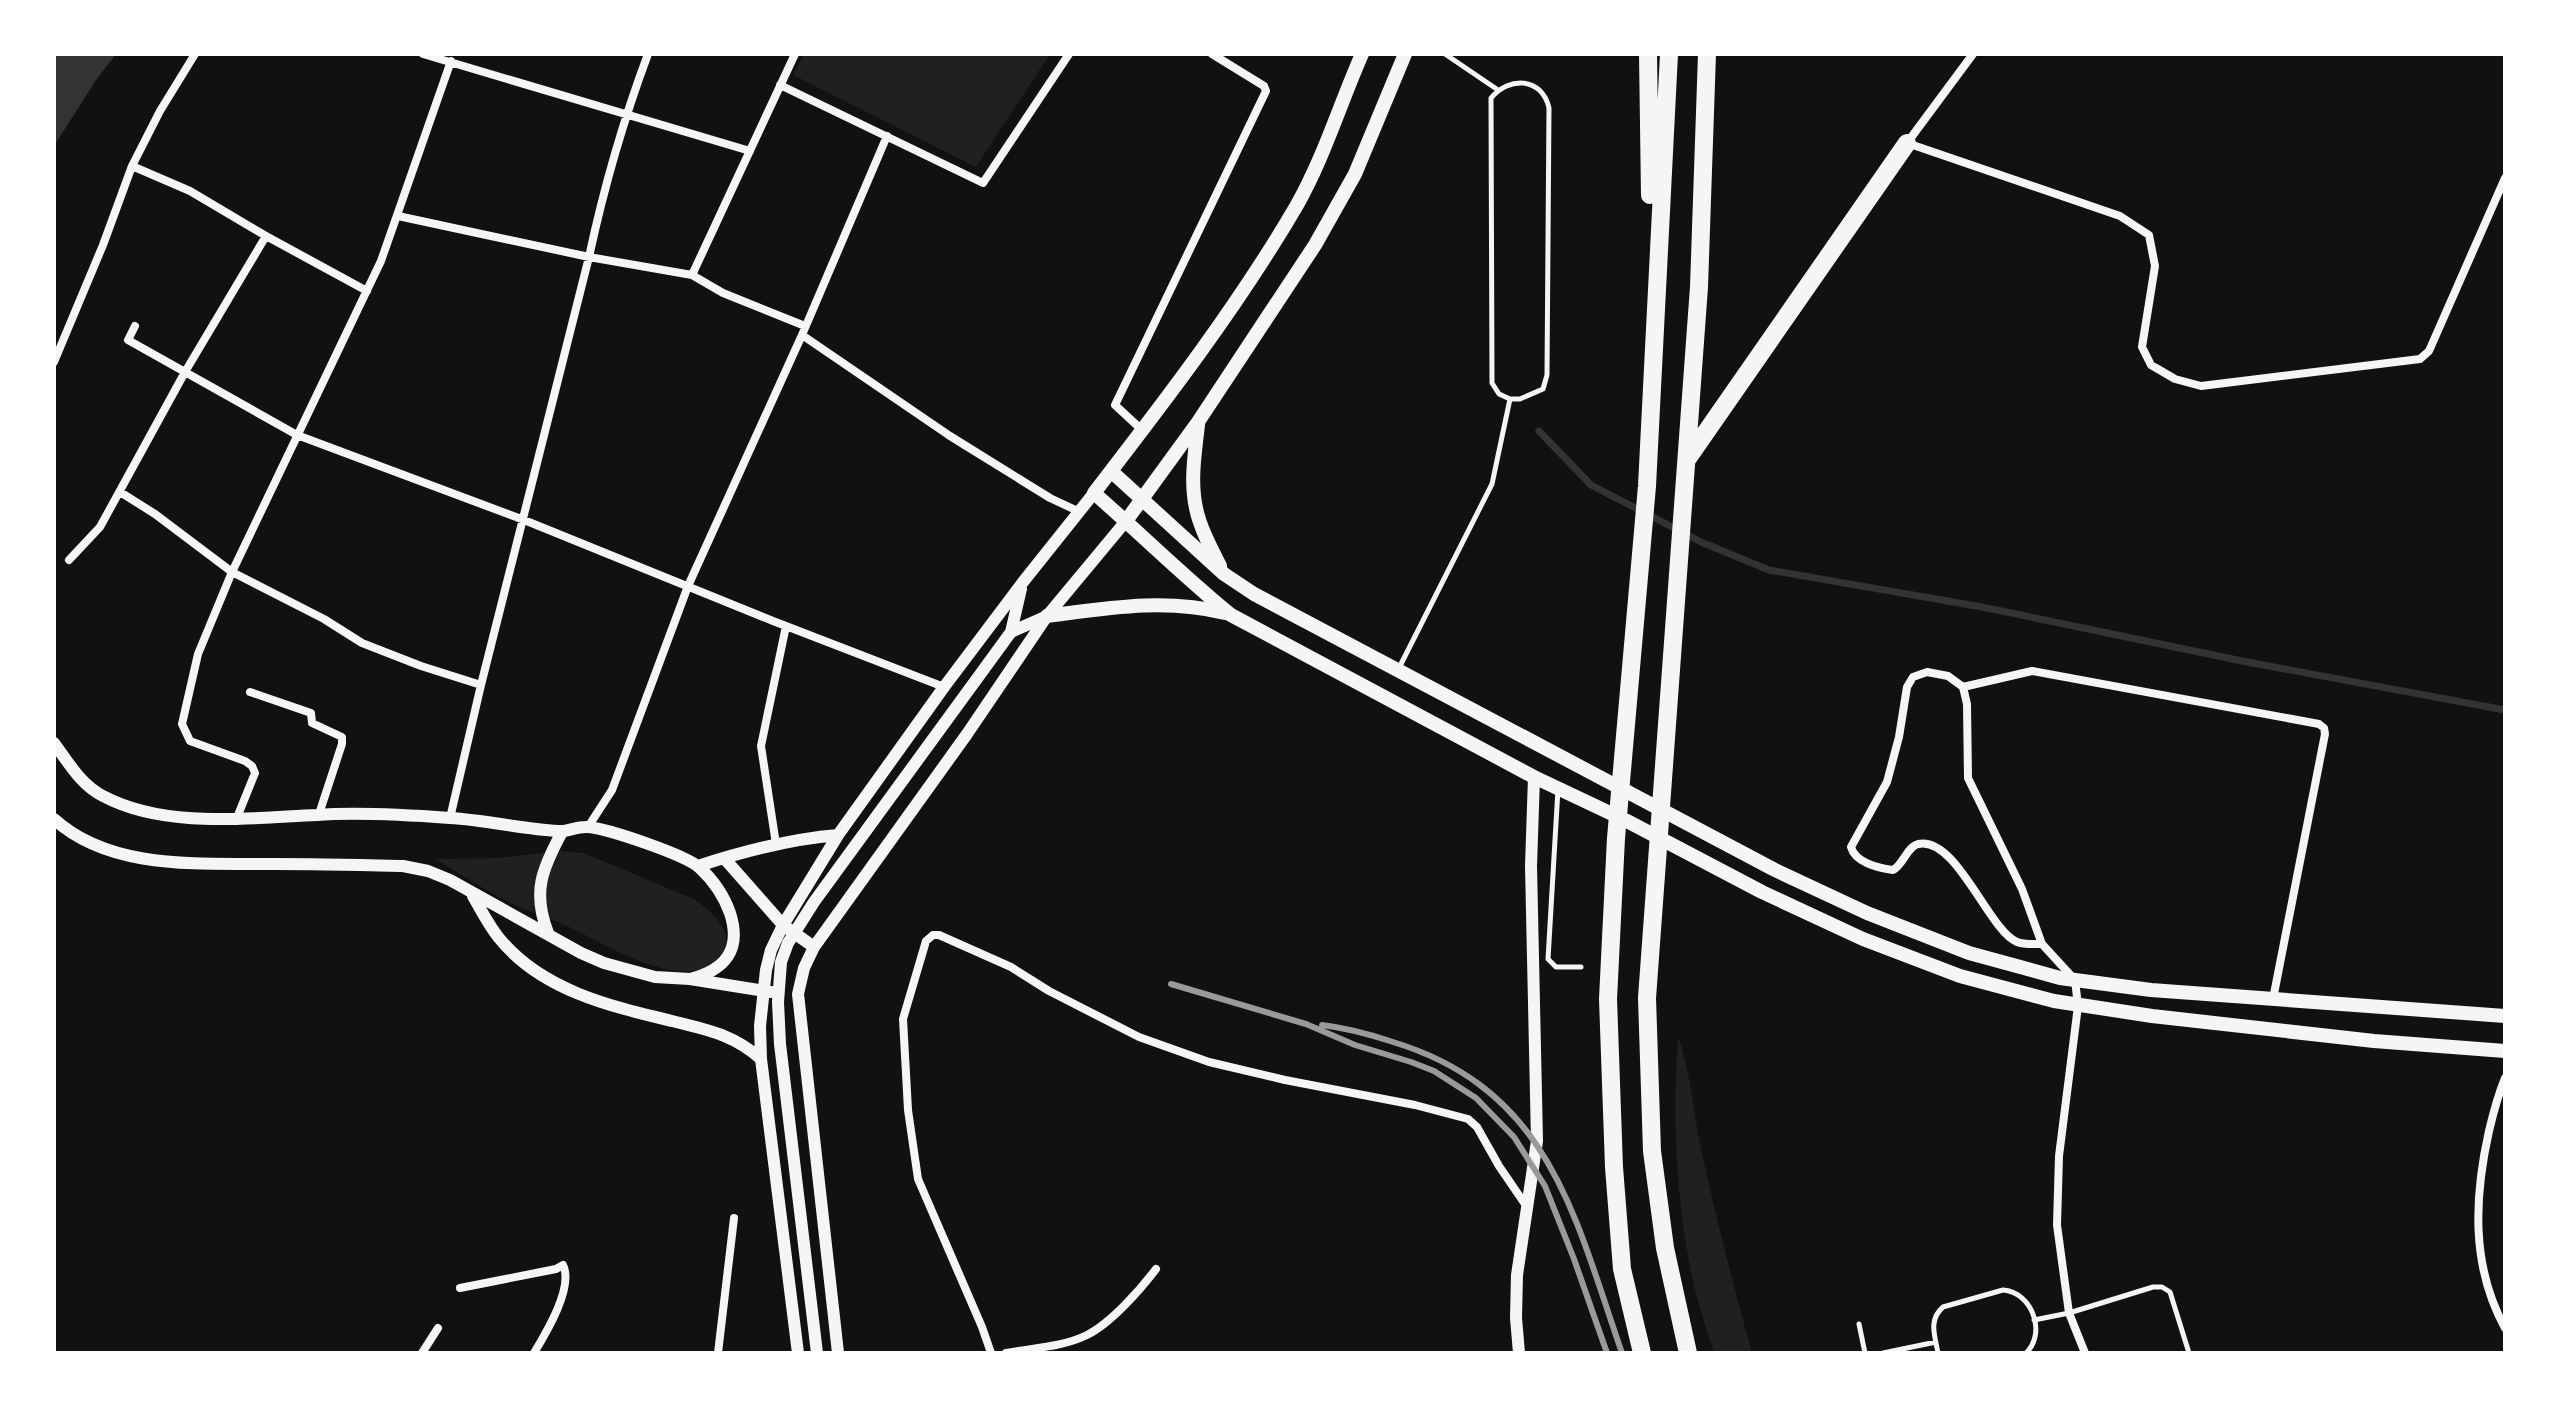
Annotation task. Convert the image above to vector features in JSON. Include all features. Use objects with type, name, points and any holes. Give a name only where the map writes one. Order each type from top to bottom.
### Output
[{"type":"highway","points":[[1648,54],[1653,336]]},
{"type":"highway","points":[[1642,1353],[1622,1269],[1614,1167],[1608,999],[1616,838],[1647,486],[1669,54]]},
{"type":"highway","points":[[1688,1353],[1665,1248],[1652,1151],[1647,998],[1699,287],[1707,54]]},
{"type":"highway","points":[[1686,461],[1907,143]]},
{"type":"main road","points":[[1362,54],[1338,116],[1298,203],[1224,317],[1094,493],[1189,581],[1231,615],[1534,777],[1627,821],[1762,892],[1863,939],[1960,976],[2078,1006],[2359,1039],[2505,1051]]},
{"type":"main road","points":[[1126,521],[1198,422],[1315,245],[1355,174],[1405,54]]},
{"type":"main road","points":[[1198,422],[1193,475],[1195,507],[1224,574]]},
{"type":"main road","points":[[1111,471],[1224,574],[1254,594],[1749,857],[1854,907],[1969,953],[2075,980],[2151,990],[2505,1016]]},
{"type":"main road","points":[[1047,616],[1131,604],[1182,605],[1231,615]]},
{"type":"street","points":[[54,362],[132,166],[160,111],[195,54]]},
{"type":"street","points":[[423,54],[750,151]]},
{"type":"street","points":[[450,818],[603,190],[625,114],[648,54]]},
{"type":"street","points":[[692,275],[795,54]]},
{"type":"street","points":[[780,85],[983,183],[1069,54]]},
{"type":"street","points":[[1142,430],[1115,405],[1266,91],[1264,86],[1212,54]]},
{"type":"street","points":[[1973,54],[1907,143],[2120,216],[2149,235],[2155,266],[2142,347],[2151,365],[2175,379],[2201,386],[2420,359],[2429,351],[2505,178]]},
{"type":"street","points":[[236,820],[255,773],[252,766],[190,741],[184,733],[182,724],[198,654],[232,572],[367,291],[398,216],[451,61]]},
{"type":"street","points":[[588,827],[612,790],[688,586],[804,331],[887,136]]},
{"type":"street","points":[[132,166],[190,191],[367,291]]},
{"type":"street","points":[[398,216],[589,257],[692,275],[804,331],[950,436],[1050,498],[1080,512]]},
{"type":"street","points":[[69,560],[100,527],[185,372],[266,236]]},
{"type":"street","points":[[135,326],[128,340],[297,435],[524,520],[944,687]]},
{"type":"street","points":[[120,492],[155,514],[232,572],[324,619],[362,643],[481,685]]},
{"type":"street","points":[[798,1353],[761,1059],[760,1026],[771,950],[838,835],[944,687],[1094,493]]},
{"type":"street","points":[[838,1353],[798,994],[804,968],[814,947],[967,734],[1047,616],[1126,521]]},
{"type":"street","points":[[817,1353],[780,1044],[778,976],[781,962],[788,943],[814,902],[1011,632],[1023,582]]},
{"type":"street","points":[[1011,632],[1047,616]]},
{"type":"street","points":[[776,844],[761,746],[786,626]]},
{"type":"street","points":[[1963,687],[2032,671],[2319,724],[2324,728],[2273,999]]},
{"type":"street","points":[[2042,944],[2018,943],[2005,934],[1976,890],[1947,856],[1929,845],[1918,844],[1910,849],[1893,870],[1855,858],[1852,852],[1851,847],[1887,782],[1899,737],[1907,687],[1913,677],[1927,672],[1948,676],[1963,687],[1967,704],[1968,778],[2022,889],[2042,944],[2075,980],[2078,1006],[2059,1156],[2057,1225],[2069,1313],[2085,1353]]},
{"type":"street","points":[[250,692],[311,713],[312,723],[342,737],[319,814]]},
{"type":"street","points":[[54,743],[85,784],[101,796],[166,815],[236,820],[319,814],[450,818],[562,832],[588,827],[650,845],[698,866],[724,897],[735,935],[726,959],[718,968],[690,979]]},
{"type":"street","points":[[1519,1353],[1517,1275],[1537,1141],[1531,866],[1534,777]]},
{"type":"street","points":[[54,819],[82,840],[120,853],[158,861],[403,866],[428,871],[604,963],[655,977],[798,994]]},
{"type":"street","points":[[548,933],[539,894],[544,865],[562,832]]},
{"type":"street","points":[[698,866],[776,844],[838,835]]},
{"type":"street","points":[[724,858],[783,925],[814,947]]},
{"type":"street","points":[[471,894],[498,937],[530,969],[554,984],[641,1014],[732,1037],[761,1059]]},
{"type":"street","points":[[991,1353],[918,1179],[908,1110],[903,1019],[926,941],[933,935],[1011,967],[1049,991],[1139,1037],[1195,1057],[1285,1080],[1468,1119],[1477,1127],[1527,1207]]},
{"type":"street","points":[[2505,1078],[2481,1166],[2477,1228],[2485,1281],[2505,1328]]},
{"type":"street","points":[[718,1353],[734,1218]]},
{"type":"street","points":[[460,1288],[563,1265],[566,1270],[558,1308],[534,1353]]},
{"type":"street","points":[[1006,1353],[1088,1335],[1137,1293],[1156,1269]]},
{"type":"street","points":[[422,1353],[438,1328]]},
{"type":"lane","points":[[1445,54],[1498,90]]},
{"type":"lane","points":[[1509,84],[1526,84],[1541,89],[1549,108],[1547,375],[1543,389],[1520,399],[1510,399],[1499,394],[1492,383],[1491,98],[1509,84]]},
{"type":"lane","points":[[1398,670],[1492,484],[1510,399]]},
{"type":"lane","points":[[1558,789],[1548,959],[1556,967],[1581,967]]},
{"type":"lane","points":[[2034,1320],[2162,1287],[2170,1292],[2189,1353]]},
{"type":"lane","points":[[1938,1353],[1933,1321],[1936,1313],[1943,1307],[2003,1290],[2024,1298],[2032,1309],[2036,1330],[2034,1345],[2026,1353]]},
{"type":"lane","points":[[1859,1324],[1865,1353]]},
{"type":"lane","points":[[1883,1353],[1936,1342]]},
{"type":"shaded area","points":[[54,54],[116,54],[54,146]]},
{"type":"shaded area","points":[[804,54],[1050,54],[976,167],[793,75]]},
{"type":"shaded area","points":[[559,851],[583,853],[694,899],[720,922],[726,942],[723,954],[700,970],[682,972],[662,968],[521,908],[435,859],[500,858]]},
{"type":"shaded area","points":[[1678,1036],[1712,1197],[1752,1353],[1714,1353],[1696,1294],[1684,1230],[1677,1166],[1675,1101]]},
{"type":"waterway","points":[[1539,431],[1591,485],[1701,542],[1769,570],[1982,607],[2247,662],[2505,710]]},
{"type":"railway","points":[[1171,984],[1306,1024],[1355,1045],[1411,1062],[1434,1071],[1476,1098],[1514,1137],[1545,1186],[1607,1353]]},
{"type":"railway","points":[[1322,1025],[1384,1039],[1446,1063],[1488,1091],[1522,1125],[1548,1164],[1570,1207],[1622,1353]]}]
